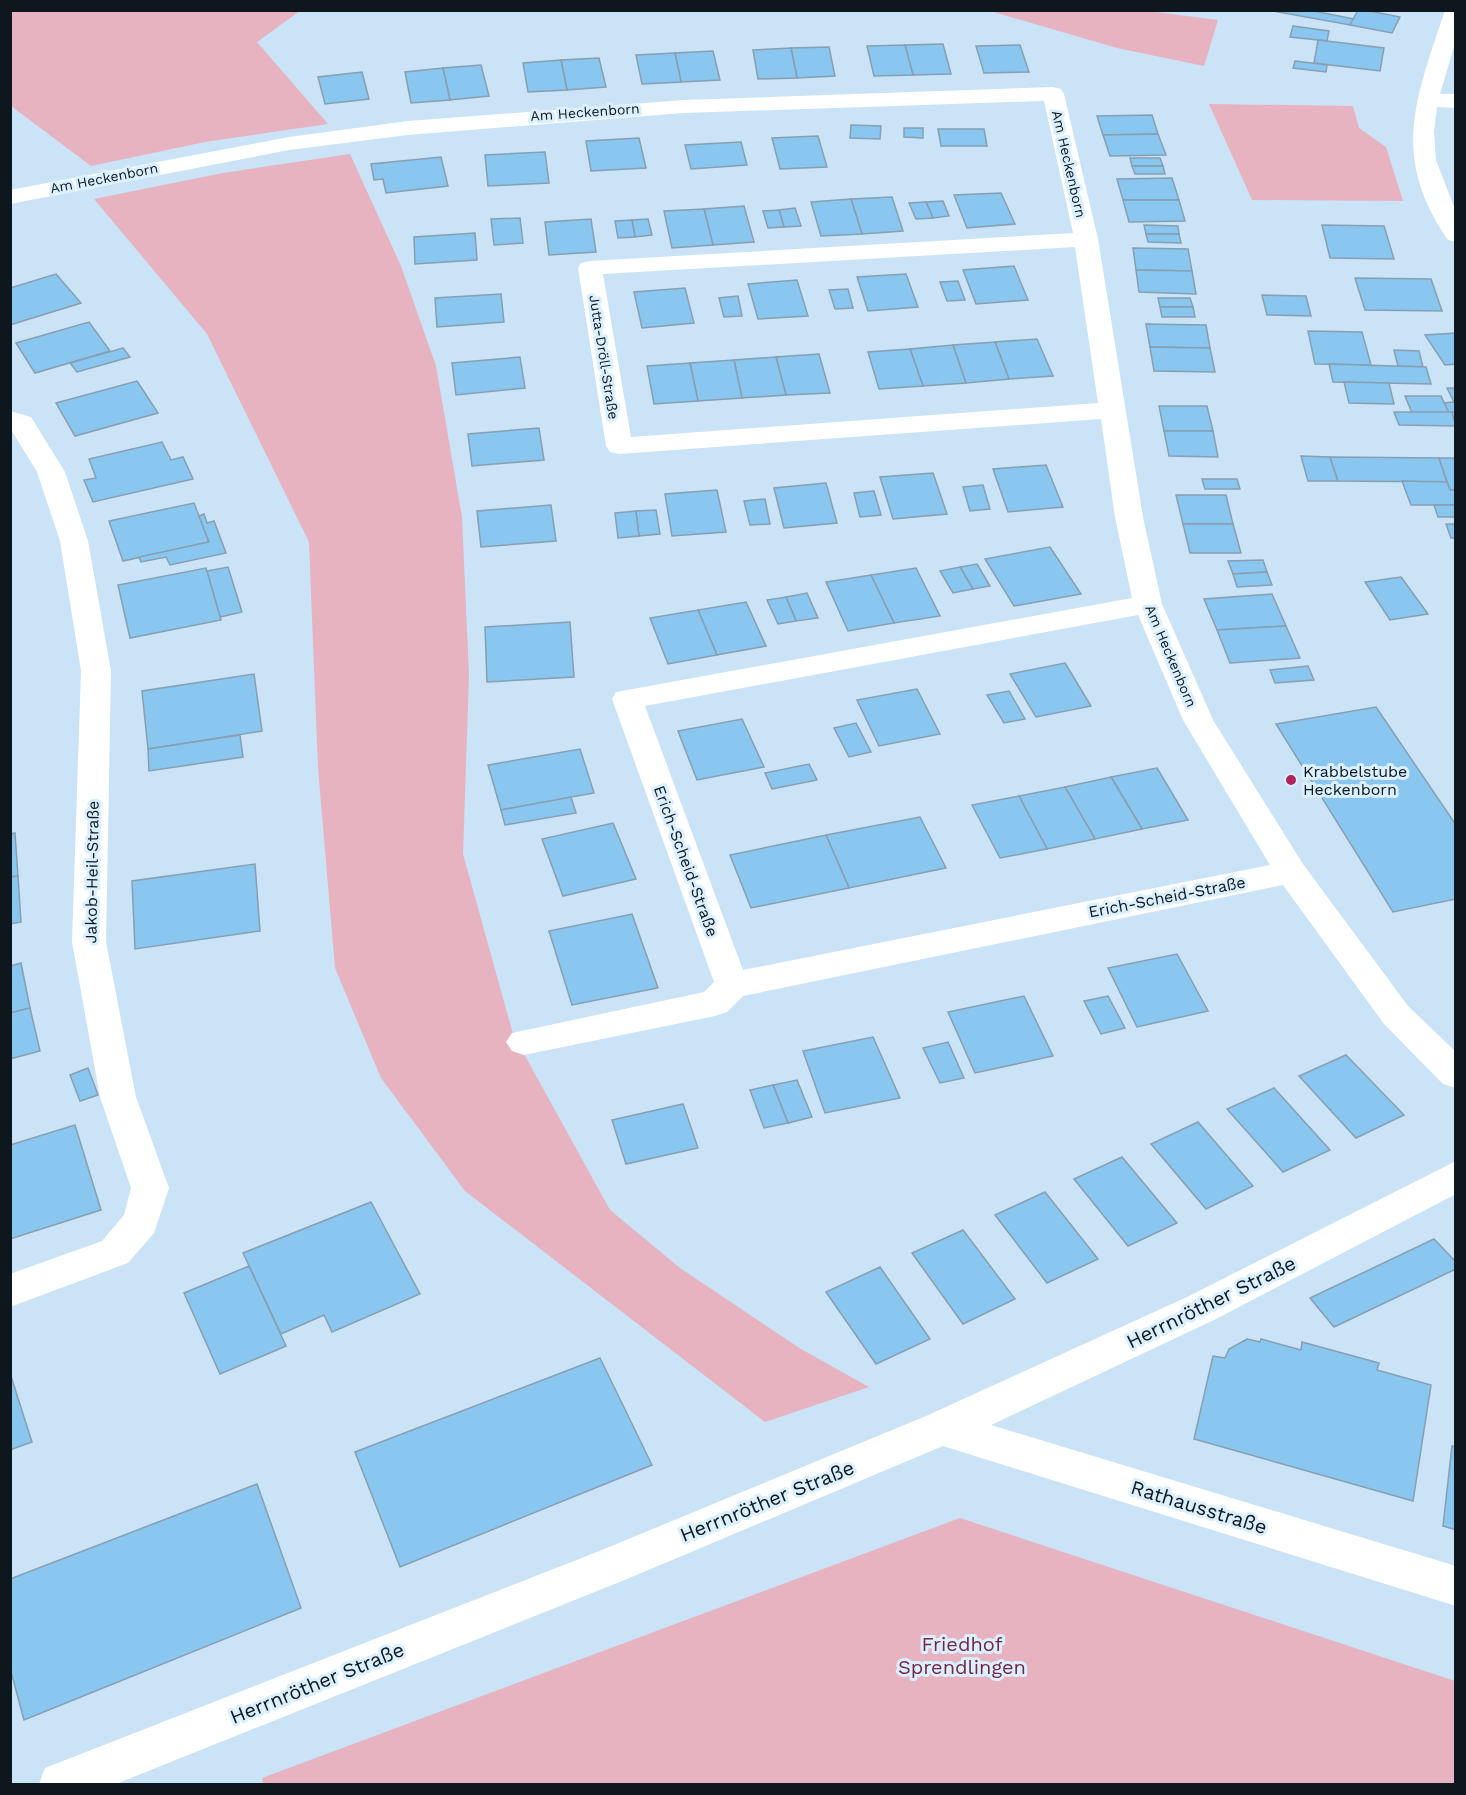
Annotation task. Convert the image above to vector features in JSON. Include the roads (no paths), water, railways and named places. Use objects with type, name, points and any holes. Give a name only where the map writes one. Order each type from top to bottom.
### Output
[{"type":"street","points":[[1455,10],[1428,100],[1423,149],[1431,184],[1455,235]]},
{"type":"street","name":"Am Heckenborn","points":[[10,197],[313,139],[474,121],[660,107],[1053,94],[1086,239],[1129,518],[1148,604],[1198,720],[1291,872],[1396,1015],[1455,1074]]},
{"type":"street","points":[[1428,100],[1455,101]]},
{"type":"street","name":"Jutta-Dröll-Straße","points":[[1086,239],[590,268],[619,446],[1113,410]]},
{"type":"street","name":"Jakob-Heil-Straße","points":[[10,419],[22,423],[51,472],[74,541],[96,671],[89,942],[118,1097],[150,1188],[141,1222],[115,1252],[10,1291]]},
{"type":"street","name":"Erich-Scheid-Straße","points":[[1148,604],[627,699],[732,985],[1291,872]]},
{"type":"street","points":[[524,1042],[715,1003],[732,985]]},
{"type":"street","name":"Herrnröther Straße","points":[[61,1785],[467,1623],[942,1428],[1071,1370],[1335,1241],[1455,1176]]},
{"type":"street","name":"Rathausstraße","points":[[942,1428],[1455,1586]]},
{"type":"place","name":"Krabbelstube Heckenborn","points":[[1291,780]]},
{"type":"park label","name":"Friedhof Sprendlingen","points":[[962,1656]]}]
